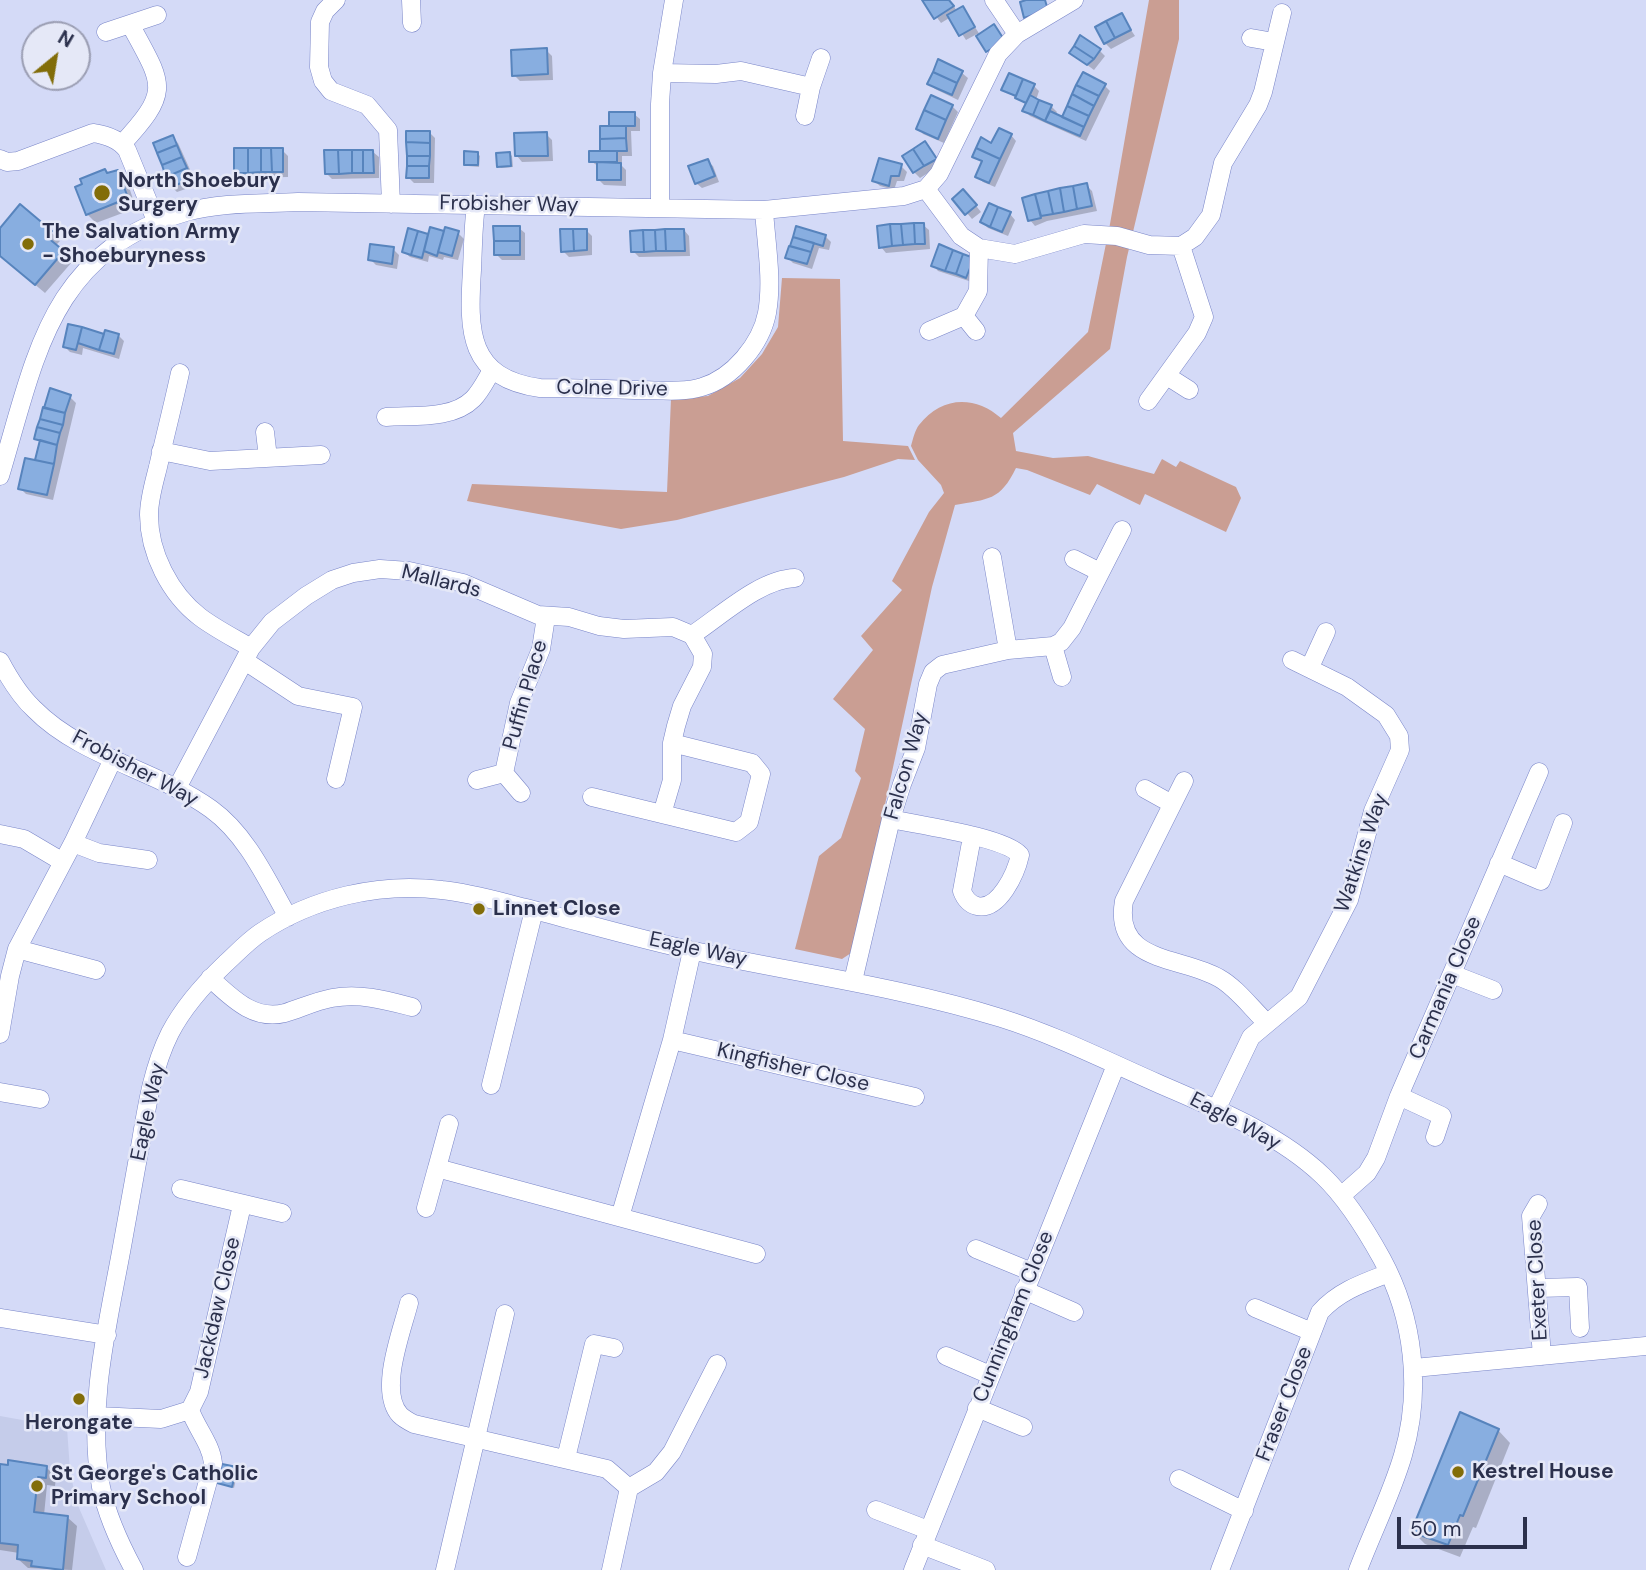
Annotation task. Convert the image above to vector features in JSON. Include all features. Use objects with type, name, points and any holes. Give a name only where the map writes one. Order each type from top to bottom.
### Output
[{"type":"street","points":[[336,0],[325,11],[320,22],[319,67],[323,82],[331,91],[367,105],[388,130],[391,204]]},
{"type":"street","points":[[411,0],[412,23]]},
{"type":"street","points":[[660,207],[662,73],[674,0]]},
{"type":"street","points":[[994,0],[1017,34]]},
{"type":"street","points":[[1074,0],[1017,34],[998,54],[939,174],[926,189],[961,236],[979,248],[1015,254],[1084,234],[1117,236],[1149,245],[1181,246],[1195,237],[1211,215],[1223,163],[1263,92],[1282,13]]},
{"type":"street","points":[[106,32],[157,15]]},
{"type":"street","points":[[122,144],[151,111],[158,93],[151,63],[130,24]]},
{"type":"street","points":[[1251,38],[1274,43]]},
{"type":"street","points":[[805,116],[821,58]]},
{"type":"street","points":[[662,73],[716,74],[741,71],[811,87]]},
{"type":"street","points":[[0,159],[7,162],[18,161],[93,133],[105,134],[127,150],[157,223]]},
{"type":"street","name":"Frobisher Way","points":[[0,476],[30,373],[50,323],[73,284],[110,248],[157,223],[188,211],[298,202],[764,210],[904,196],[926,189]]},
{"type":"street","points":[[386,417],[440,414],[457,410],[472,400],[492,370],[479,351],[469,317],[476,205]]},
{"type":"street","name":"Colne Drive","points":[[492,370],[518,385],[540,388],[674,391],[704,387],[735,368],[749,352],[766,316],[769,289],[764,210]]},
{"type":"street","points":[[1148,401],[1197,332],[1204,317],[1181,246]]},
{"type":"street","points":[[929,331],[964,316],[978,291],[979,248]]},
{"type":"street","points":[[964,316],[976,331]]},
{"type":"street","points":[[180,373],[149,515],[154,548],[177,595],[201,618],[298,696],[353,707],[336,779]]},
{"type":"street","points":[[1167,376],[1189,390]]},
{"type":"street","points":[[265,432],[268,458]]},
{"type":"street","points":[[161,451],[209,461],[321,455]]},
{"type":"street","points":[[1062,677],[1053,646],[1061,642],[1072,628],[1122,530]]},
{"type":"street","points":[[992,557],[1008,650]]},
{"type":"street","points":[[1074,559],[1100,572]]},
{"type":"street","name":"Mallards","points":[[177,788],[248,654],[272,622],[332,580],[353,573],[380,569],[409,571],[463,583],[522,610],[546,617],[569,617],[599,626],[624,629],[673,627],[692,635]]},
{"type":"street","points":[[662,814],[672,780],[672,743],[682,706],[702,667],[703,654],[692,635],[765,585],[783,578],[795,578]]},
{"type":"street","name":"Puffin Place","points":[[521,793],[505,773],[519,703],[541,649],[546,617]]},
{"type":"street","points":[[1310,667],[1326,632]]},
{"type":"street","name":"Falcon Way","points":[[853,981],[891,819],[901,784],[916,748],[928,684],[933,673],[942,665],[1008,650],[1053,646]]},
{"type":"street","name":"Watkins Way","points":[[1216,1110],[1251,1037],[1299,997],[1349,900],[1359,871],[1366,831],[1400,750],[1399,736],[1386,715],[1347,687],[1292,660]]},
{"type":"street","name":"Frobisher Way","points":[[0,661],[16,687],[41,716],[72,737],[177,788],[212,810],[242,840],[288,917]]},
{"type":"street","points":[[592,797],[736,832],[749,822],[761,774],[752,763],[672,743]]},
{"type":"street","points":[[0,1034],[5,975],[113,759]]},
{"type":"street","name":"Carmania Close","points":[[1341,1196],[1367,1173],[1376,1158],[1399,1096],[1539,772]]},
{"type":"street","name":"Puffin Place","points":[[477,780],[505,773]]},
{"type":"street","points":[[1184,781],[1124,901],[1122,914],[1126,934],[1134,943],[1157,957],[1210,973],[1223,980],[1267,1023]]},
{"type":"street","points":[[1145,789],[1172,804]]},
{"type":"street","points":[[891,819],[972,837]]},
{"type":"street","points":[[1499,863],[1541,881],[1563,823]]},
{"type":"street","points":[[0,834],[24,839],[63,862]]},
{"type":"street","points":[[73,843],[99,853],[148,860]]},
{"type":"street","name":"Eagle Way","points":[[134,1570],[114,1530],[101,1487],[97,1416],[107,1335],[150,1090],[159,1061],[173,1028],[191,999],[244,945],[288,917],[353,894],[395,888],[451,891],[692,951],[853,981],[937,1000],[1052,1035],[1216,1110],[1276,1141],[1321,1174],[1341,1196],[1365,1230],[1389,1273],[1406,1316],[1413,1368],[1411,1417],[1402,1458],[1358,1570]]},
{"type":"street","points":[[491,1085],[534,911]]},
{"type":"street","points":[[18,949],[96,970]]},
{"type":"street","points":[[620,1217],[672,1040],[692,951]]},
{"type":"street","points":[[1452,974],[1493,990]]},
{"type":"street","points":[[210,978],[244,1008],[257,1012],[281,1014],[330,998],[347,996],[380,998],[412,1007]]},
{"type":"street","name":"Kingfisher Close","points":[[672,1040],[915,1097]]},
{"type":"street","name":"Cunningham Close","points":[[913,1570],[1116,1065]]},
{"type":"street","points":[[0,1092],[40,1099]]},
{"type":"street","points":[[1399,1096],[1442,1116],[1436,1137]]},
{"type":"street","points":[[426,1208],[449,1124]]},
{"type":"street","points":[[437,1168],[756,1254]]},
{"type":"street","points":[[181,1189],[282,1213]]},
{"type":"street","name":"Exeter Close","points":[[1538,1204],[1531,1216],[1542,1356]]},
{"type":"street","name":"Jackdaw Close","points":[[190,1410],[199,1392],[242,1205]]},
{"type":"street","points":[[976,1249],[1032,1272]]},
{"type":"street","name":"Fraser Close","points":[[1220,1570],[1320,1312],[1332,1298],[1389,1273]]},
{"type":"street","points":[[1537,1288],[1578,1287],[1580,1328]]},
{"type":"street","points":[[1024,1290],[1074,1312]]},
{"type":"street","points":[[409,1303],[389,1383],[393,1402],[400,1415],[414,1424],[475,1440],[607,1469],[629,1488]]},
{"type":"street","points":[[1255,1308],[1312,1332]]},
{"type":"street","points":[[445,1570],[505,1314]]},
{"type":"street","points":[[0,1318],[107,1335]]},
{"type":"street","points":[[566,1458],[594,1344],[614,1348]]},
{"type":"street","name":"Exeter Close","points":[[1413,1368],[1646,1346]]},
{"type":"street","points":[[946,1356],[990,1375]]},
{"type":"street","points":[[611,1570],[629,1488],[656,1472],[672,1452],[717,1364]]},
{"type":"street","points":[[977,1408],[1023,1427]]},
{"type":"street","points":[[97,1416],[161,1419],[190,1410],[194,1422],[212,1451],[213,1463],[187,1557]]},
{"type":"street","points":[[1179,1479],[1244,1511]]},
{"type":"street","points":[[876,1510],[986,1570]]},
{"type":"shaded area","points":[[1149,0],[1179,0],[1179,39],[1127,257],[1110,349],[1013,433],[1016,451],[1053,458],[1088,456],[1154,474],[1162,459],[1176,467],[1180,461],[1236,487],[1241,498],[1226,532],[1145,494],[1140,505],[1097,484],[1090,495],[1016,468],[1004,487],[992,497],[955,505],[932,587],[855,943],[851,953],[842,959],[795,949],[819,856],[841,838],[861,778],[855,771],[865,729],[833,699],[873,650],[861,636],[902,590],[892,581],[929,512],[944,493],[941,485],[918,460],[911,446],[915,432],[937,408],[958,402],[980,405],[1001,418],[1088,332],[1110,224]]},
{"type":"shaded area","points":[[782,278],[840,279],[843,441],[908,446],[915,460],[898,459],[844,477],[677,520],[621,529],[467,501],[472,484],[667,492],[671,399],[708,396],[740,378],[762,354],[778,327]]},
{"type":"shaded area","name":"St George's Catholic Primary School","points":[[0,1416],[67,1428],[70,1470],[76,1501],[106,1570],[0,1570]]},
{"type":"building","points":[[922,0],[949,0],[954,6],[934,19]]},
{"type":"building","points":[[1045,0],[1048,10],[1024,18],[1020,2]]},
{"type":"building","points":[[963,6],[975,27],[959,36],[947,15]]},
{"type":"building","points":[[1122,13],[1131,30],[1115,38],[1106,21]]},
{"type":"building","points":[[1106,21],[1115,38],[1104,44],[1095,27]]},
{"type":"building","points":[[994,24],[1005,41],[986,52],[976,36]]},
{"type":"building","points":[[1080,35],[1101,49],[1094,59],[1074,46]]},
{"type":"building","points":[[1074,46],[1094,59],[1087,65],[1069,53]]},
{"type":"building","points":[[547,48],[548,74],[512,76],[511,50]]},
{"type":"building","points":[[938,59],[963,71],[957,83],[933,72]]},
{"type":"building","points":[[933,72],[957,83],[952,95],[927,84]]},
{"type":"building","points":[[1083,72],[1106,84],[1099,96],[1076,85]]},
{"type":"building","points":[[1009,73],[1023,79],[1016,96],[1001,90]]},
{"type":"building","points":[[1023,79],[1035,84],[1026,103],[1015,98]]},
{"type":"building","points":[[1076,85],[1099,96],[1094,106],[1072,94]]},
{"type":"building","points":[[1072,94],[1094,106],[1089,116],[1067,106]]},
{"type":"building","points":[[931,95],[953,105],[946,120],[924,110]]},
{"type":"building","points":[[1030,95],[1039,100],[1033,115],[1022,111]]},
{"type":"building","points":[[1039,100],[1052,105],[1045,121],[1033,115]]},
{"type":"building","points":[[1067,106],[1089,116],[1084,127],[1062,117]]},
{"type":"building","points":[[924,110],[946,120],[938,139],[916,129]]},
{"type":"building","points":[[1050,111],[1084,127],[1080,136],[1045,121]]},
{"type":"building","points":[[609,112],[635,112],[635,126],[609,126]]},
{"type":"building","points":[[600,126],[626,126],[626,138],[600,139]]},
{"type":"building","points":[[999,128],[1012,134],[1000,159],[976,148],[981,137],[991,143]]},
{"type":"building","points":[[406,131],[430,131],[430,143],[406,142]]},
{"type":"building","points":[[547,132],[548,156],[515,156],[514,133]]},
{"type":"building","points":[[173,135],[177,145],[157,153],[153,143]]},
{"type":"building","points":[[626,138],[627,151],[600,151],[600,139]]},
{"type":"building","points":[[925,141],[937,159],[924,166],[913,149]]},
{"type":"building","points":[[406,142],[430,143],[430,156],[407,156]]},
{"type":"building","points":[[177,145],[182,157],[162,165],[157,153]]},
{"type":"building","points":[[234,148],[248,148],[248,173],[234,173]]},
{"type":"building","points":[[248,148],[261,148],[261,172],[248,173]]},
{"type":"building","points":[[261,148],[271,148],[272,172],[261,172]]},
{"type":"building","points":[[271,148],[283,148],[283,172],[272,172]]},
{"type":"building","points":[[976,148],[1000,159],[989,183],[975,177],[982,161],[972,157]]},
{"type":"building","points":[[913,149],[924,166],[913,173],[902,156]]},
{"type":"building","points":[[324,150],[338,150],[339,174],[325,174]]},
{"type":"building","points":[[338,150],[352,150],[352,173],[339,174]]},
{"type":"building","points":[[352,150],[363,150],[363,173],[352,173]]},
{"type":"building","points":[[363,150],[373,150],[374,173],[363,173]]},
{"type":"building","points":[[464,151],[478,152],[478,165],[464,165]]},
{"type":"building","points":[[589,151],[617,151],[617,162],[589,162]]},
{"type":"building","points":[[510,152],[511,166],[497,167],[496,153]]},
{"type":"building","points":[[407,156],[430,156],[429,166],[407,166]]},
{"type":"building","points":[[182,157],[187,168],[166,177],[162,165]]},
{"type":"building","points":[[879,158],[902,164],[899,176],[891,176],[889,186],[872,181]]},
{"type":"building","points":[[708,159],[715,176],[695,184],[688,166]]},
{"type":"building","points":[[597,162],[621,163],[621,180],[597,180]]},
{"type":"building","points":[[407,166],[429,166],[429,178],[406,178]]},
{"type":"building","points":[[187,168],[193,179],[170,187],[166,177]]},
{"type":"building","name":"North Shoebury Surgery","points":[[105,169],[107,173],[118,170],[128,198],[86,215],[75,187],[82,184],[80,179]]},
{"type":"building","points":[[1087,183],[1092,206],[1077,209],[1073,186]]},
{"type":"building","points":[[1073,186],[1077,209],[1064,212],[1060,188]]},
{"type":"building","points":[[1060,188],[1064,212],[1053,214],[1048,191]]},
{"type":"building","points":[[963,189],[977,205],[965,215],[952,199]]},
{"type":"building","points":[[1048,191],[1053,214],[1041,216],[1035,194]]},
{"type":"building","points":[[1035,194],[1041,218],[1028,221],[1022,198]]},
{"type":"building","points":[[989,203],[998,207],[990,227],[980,222]]},
{"type":"building","name":"The Salvation Army - Shoeburyness","points":[[20,204],[52,231],[47,237],[64,251],[35,285],[0,256],[0,228]]},
{"type":"building","points":[[998,207],[1011,212],[1002,232],[990,227]]},
{"type":"building","points":[[914,223],[915,244],[903,245],[901,224]]},
{"type":"building","points":[[914,223],[924,223],[925,244],[915,244]]},
{"type":"building","points":[[890,224],[892,246],[879,248],[877,226]]},
{"type":"building","points":[[890,224],[901,224],[903,245],[892,246]]},
{"type":"building","points":[[493,226],[520,226],[520,241],[494,241]]},
{"type":"building","points":[[796,226],[826,235],[823,246],[793,237]]},
{"type":"building","points":[[430,227],[444,231],[437,256],[424,251]]},
{"type":"building","points":[[445,227],[459,231],[452,256],[438,252]]},
{"type":"building","points":[[408,228],[418,231],[411,255],[402,252]]},
{"type":"building","points":[[560,229],[573,229],[574,251],[561,252]]},
{"type":"building","points":[[573,229],[587,229],[587,250],[574,251]]},
{"type":"building","points":[[665,229],[684,229],[685,251],[666,251]]},
{"type":"building","points":[[665,229],[666,251],[656,251],[655,230]]},
{"type":"building","points":[[643,230],[655,230],[656,251],[644,252]]},
{"type":"building","points":[[643,230],[644,252],[631,252],[630,231]]},
{"type":"building","points":[[418,231],[428,234],[422,258],[411,255]]},
{"type":"building","points":[[793,237],[814,243],[811,252],[790,246]]},
{"type":"building","points":[[494,241],[520,241],[520,255],[494,255]]},
{"type":"building","points":[[370,244],[394,247],[392,264],[368,260]]},
{"type":"building","points":[[939,244],[953,250],[945,271],[931,266]]},
{"type":"building","points":[[789,246],[811,252],[807,264],[785,258]]},
{"type":"building","points":[[953,250],[963,254],[956,274],[945,271]]},
{"type":"building","points":[[963,254],[974,258],[966,278],[956,274]]},
{"type":"building","points":[[68,324],[82,327],[76,350],[63,347]]},
{"type":"building","points":[[82,327],[104,334],[99,350],[78,343]]},
{"type":"building","points":[[105,330],[119,334],[114,354],[99,350]]},
{"type":"building","points":[[50,388],[71,395],[65,413],[44,408]]},
{"type":"building","points":[[43,407],[65,413],[63,425],[40,419]]},
{"type":"building","points":[[40,419],[63,425],[60,433],[37,427]]},
{"type":"building","points":[[37,427],[60,433],[57,445],[34,439]]},
{"type":"building","points":[[40,440],[57,445],[54,464],[35,460]]},
{"type":"building","points":[[25,458],[54,464],[47,495],[18,489]]},
{"type":"building","name":"Kestrel House","points":[[1460,1412],[1499,1429],[1448,1545],[1411,1532]]},
{"type":"building","points":[[8,1460],[47,1466],[46,1478],[38,1477],[34,1512],[68,1516],[63,1570],[31,1566],[32,1561],[17,1559],[18,1545],[0,1543],[0,1464],[8,1465]]},
{"type":"building","points":[[222,1464],[237,1467],[232,1487],[217,1483]]},
{"type":"place","name":"North Shoebury Surgery","points":[[102,193]]},
{"type":"place","name":"The Salvation Army - Shoeburyness","points":[[28,244]]},
{"type":"place","name":"Linnet Close","points":[[479,909]]},
{"type":"place","name":"Herongate","points":[[79,1399]]},
{"type":"place","name":"Kestrel House","points":[[1458,1472]]},
{"type":"place","name":"St George's Catholic Primary School","points":[[37,1486]]}]
